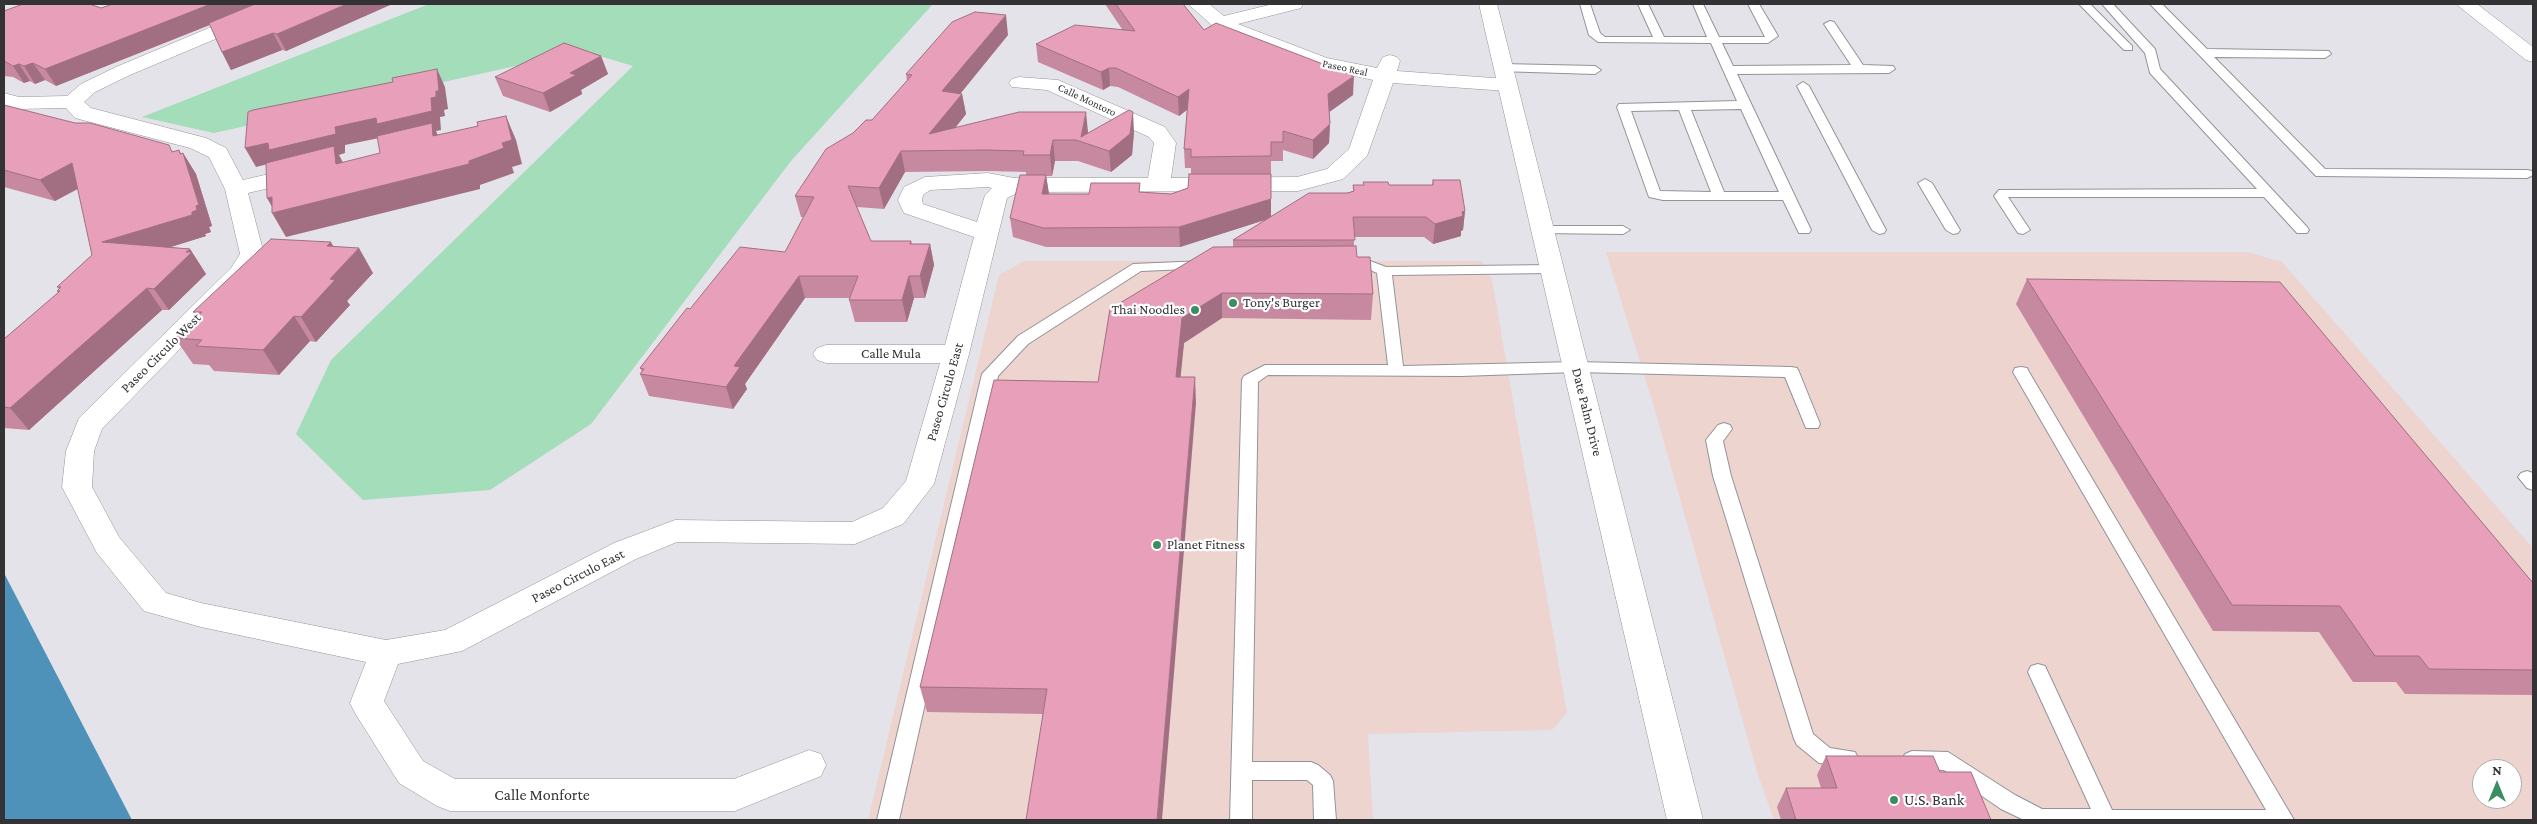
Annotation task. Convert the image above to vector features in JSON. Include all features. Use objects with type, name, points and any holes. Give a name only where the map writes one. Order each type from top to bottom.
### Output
[{"type":"street","points":[[4,99],[19,103],[72,102],[88,88],[123,71],[282,4]]},
{"type":"street","name":"Paseo Real","points":[[1197,4],[1221,23],[1294,55],[1331,65],[1387,69],[1462,83],[1505,76]]},
{"type":"street","name":"Paseo Real","points":[[1226,4],[1242,16],[1275,33],[1387,69]]},
{"type":"street","points":[[1221,23],[1294,4]]},
{"type":"street","name":"Date Palm Drive","points":[[1488,4],[1685,820]]},
{"type":"street","points":[[2465,4],[2533,56]]},
{"type":"street","points":[[986,233],[912,208],[910,200],[912,192],[925,184],[988,180],[1014,185],[1298,184],[1335,174],[1359,151],[1387,69]]},
{"type":"street","name":"Calle Montoro","points":[[1019,83],[1051,84],[1157,132],[1165,142],[1159,183]]},
{"type":"street","name":"Paseo Circulo West","points":[[72,102],[83,113],[198,143],[218,153],[236,189],[252,254],[240,272],[89,425],[80,451],[77,487],[108,545],[155,602],[201,615],[386,653]]},
{"type":"street","points":[[236,189],[323,168]]},
{"type":"street","name":"Paseo Circulo East","points":[[386,653],[451,642],[625,551],[675,531],[854,532],[893,516],[919,484],[956,354],[996,196],[1014,185]]},
{"type":"street","name":"Calle Mula","points":[[826,354],[956,354]]},
{"type":"street","name":"Calle Monforte","points":[[386,653],[367,703],[411,772],[450,795],[735,795],[810,765]]},
{"type":"lane","points":[[1584,4],[1598,38],[1660,40],[1771,39],[1772,36],[1754,4]]},
{"type":"lane","points":[[1643,4],[1660,40]]},
{"type":"lane","points":[[1698,4],[1804,230]]},
{"type":"lane","points":[[2084,4],[2128,48]]},
{"type":"lane","points":[[2107,4],[2151,52],[2154,70],[2302,230]]},
{"type":"lane","points":[[2156,4],[2322,173],[2527,174]]},
{"type":"lane","points":[[1830,24],[1859,70]]},
{"type":"lane","points":[[2205,53],[2325,54]]},
{"type":"lane","points":[[1505,76],[1595,70]]},
{"type":"lane","points":[[1728,70],[1889,70]]},
{"type":"lane","points":[[1803,86],[1880,230]]},
{"type":"lane","points":[[1683,105],[1719,196]]},
{"type":"lane","points":[[1744,105],[1623,107],[1650,188],[1654,194],[1662,196],[1788,196]]},
{"type":"lane","points":[[1924,183],[1953,230]]},
{"type":"lane","points":[[2023,230],[2001,196],[2004,193],[2268,193]]},
{"type":"lane","points":[[1543,230],[1623,230]]},
{"type":"lane","points":[[888,820],[990,374],[1023,340],[1138,267],[1223,265]]},
{"type":"lane","points":[[1331,265],[1370,265],[1384,271],[1552,269]]},
{"type":"lane","points":[[1384,271],[1396,370]]},
{"type":"lane","points":[[1241,820],[1242,689],[1250,380],[1265,370],[1461,371],[1576,366],[1791,372],[1812,424]]},
{"type":"lane","points":[[2021,372],[2283,820]]},
{"type":"lane","points":[[1724,429],[1714,440],[1722,476],[1804,739],[1826,758],[1864,758]]},
{"type":"lane","points":[[2038,672],[2106,819]]},
{"type":"lane","points":[[1892,759],[1948,761],[2008,802],[2040,818],[2278,820]]},
{"type":"lane","points":[[1242,771],[1311,771],[1323,781],[1325,820]]},
{"type":"shaded area","points":[[1606,252],[2248,252],[2282,262],[2533,548],[2533,820],[1774,820],[1758,775],[1654,407]]},
{"type":"shaded area","points":[[1024,261],[1481,261],[1492,279],[1567,713],[1552,730],[1368,734],[1373,820],[868,820],[999,275]]},
{"type":"green space","points":[[429,4],[933,4],[791,161],[591,424],[490,490],[363,500],[296,434],[331,360],[633,66],[583,51],[214,133],[142,117]]},
{"type":"water","points":[[4,573],[132,820],[4,820]]},
{"type":"building","points":[[23,4],[89,4],[101,8],[113,4],[211,4],[45,69],[33,63],[24,66],[19,64],[13,66],[4,61],[4,11]]},
{"type":"building","points":[[255,4],[347,4],[277,34],[273,33],[222,52],[209,23]]},
{"type":"building","points":[[1116,4],[1183,4],[1204,30],[1216,23],[1354,76],[1328,94],[1330,124],[1313,140],[1283,131],[1283,142],[1271,142],[1271,156],[1191,157],[1191,149],[1184,149],[1189,89],[1178,97],[1116,68],[1109,68],[1101,72],[1036,44],[1075,25],[1135,31]]},
{"type":"building","points":[[975,12],[1006,15],[942,91],[962,94],[929,134],[1019,112],[1086,112],[1081,137],[1129,110],[1133,112],[1130,134],[1109,151],[1076,140],[1053,140],[1050,155],[1023,155],[1024,151],[901,151],[879,188],[848,186],[871,241],[911,241],[910,244],[930,244],[920,276],[909,276],[902,300],[849,300],[858,276],[799,276],[734,366],[740,367],[726,387],[640,374],[644,369],[640,368],[687,308],[690,309],[740,247],[785,252],[814,197],[795,196],[826,149],[853,133],[866,120],[872,120],[912,75],[906,74],[952,22]]},
{"type":"building","points":[[564,43],[601,56],[570,73],[576,75],[543,93],[495,77]]},
{"type":"building","points":[[437,69],[439,91],[436,91],[436,97],[431,98],[432,111],[377,124],[376,118],[335,127],[336,134],[269,150],[268,143],[245,148],[248,112],[393,82],[392,78]]},
{"type":"building","points":[[4,105],[75,123],[90,123],[169,145],[172,152],[179,150],[180,154],[183,153],[199,205],[196,206],[197,210],[192,212],[192,215],[102,242],[190,249],[186,252],[192,252],[154,289],[147,288],[10,408],[4,407],[4,339],[60,291],[57,291],[61,287],[57,287],[92,255],[72,163],[40,180],[4,170]]},
{"type":"building","points":[[506,116],[512,140],[502,143],[504,148],[469,161],[469,164],[272,213],[272,197],[267,198],[266,163],[334,146],[336,164],[380,153],[377,136],[432,123],[433,136],[478,126],[477,122]]},
{"type":"building","points":[[1189,174],[1271,174],[1271,199],[1179,227],[1043,228],[1010,218],[1020,175],[1046,175],[1042,194],[1089,194],[1091,183],[1140,183],[1139,192],[1171,194],[1188,188]]},
{"type":"building","points":[[1433,180],[1460,180],[1465,211],[1462,212],[1463,216],[1435,224],[1426,217],[1353,217],[1355,240],[1233,240],[1309,193],[1348,193],[1354,191],[1353,185],[1364,185],[1363,182],[1388,182],[1389,185],[1433,185]]},
{"type":"building","points":[[271,239],[331,242],[327,246],[359,248],[330,279],[335,280],[301,317],[294,316],[263,350],[196,346],[202,340],[175,338],[202,312],[193,312]]},
{"type":"building","points":[[1356,246],[1357,257],[1370,257],[1373,294],[1222,293],[1182,318],[1176,377],[1195,377],[1157,820],[1026,820],[1047,689],[920,687],[994,380],[1098,382],[1110,309],[1213,247]]},
{"type":"building","points":[[2027,279],[2280,282],[2533,583],[2533,670],[2429,669],[2419,656],[2375,656],[2340,606],[2232,605]]},
{"type":"building","points":[[1826,756],[1933,756],[1940,772],[1971,772],[1991,820],[1796,820],[1786,788],[1837,788]]},
{"type":"place","name":"Tony's Burger","points":[[1233,303]]},
{"type":"place","name":"Thai Noodles","points":[[1195,310]]},
{"type":"place","name":"Planet Fitness","points":[[1157,545]]},
{"type":"place","name":"U.S. Bank","points":[[1894,800]]}]
